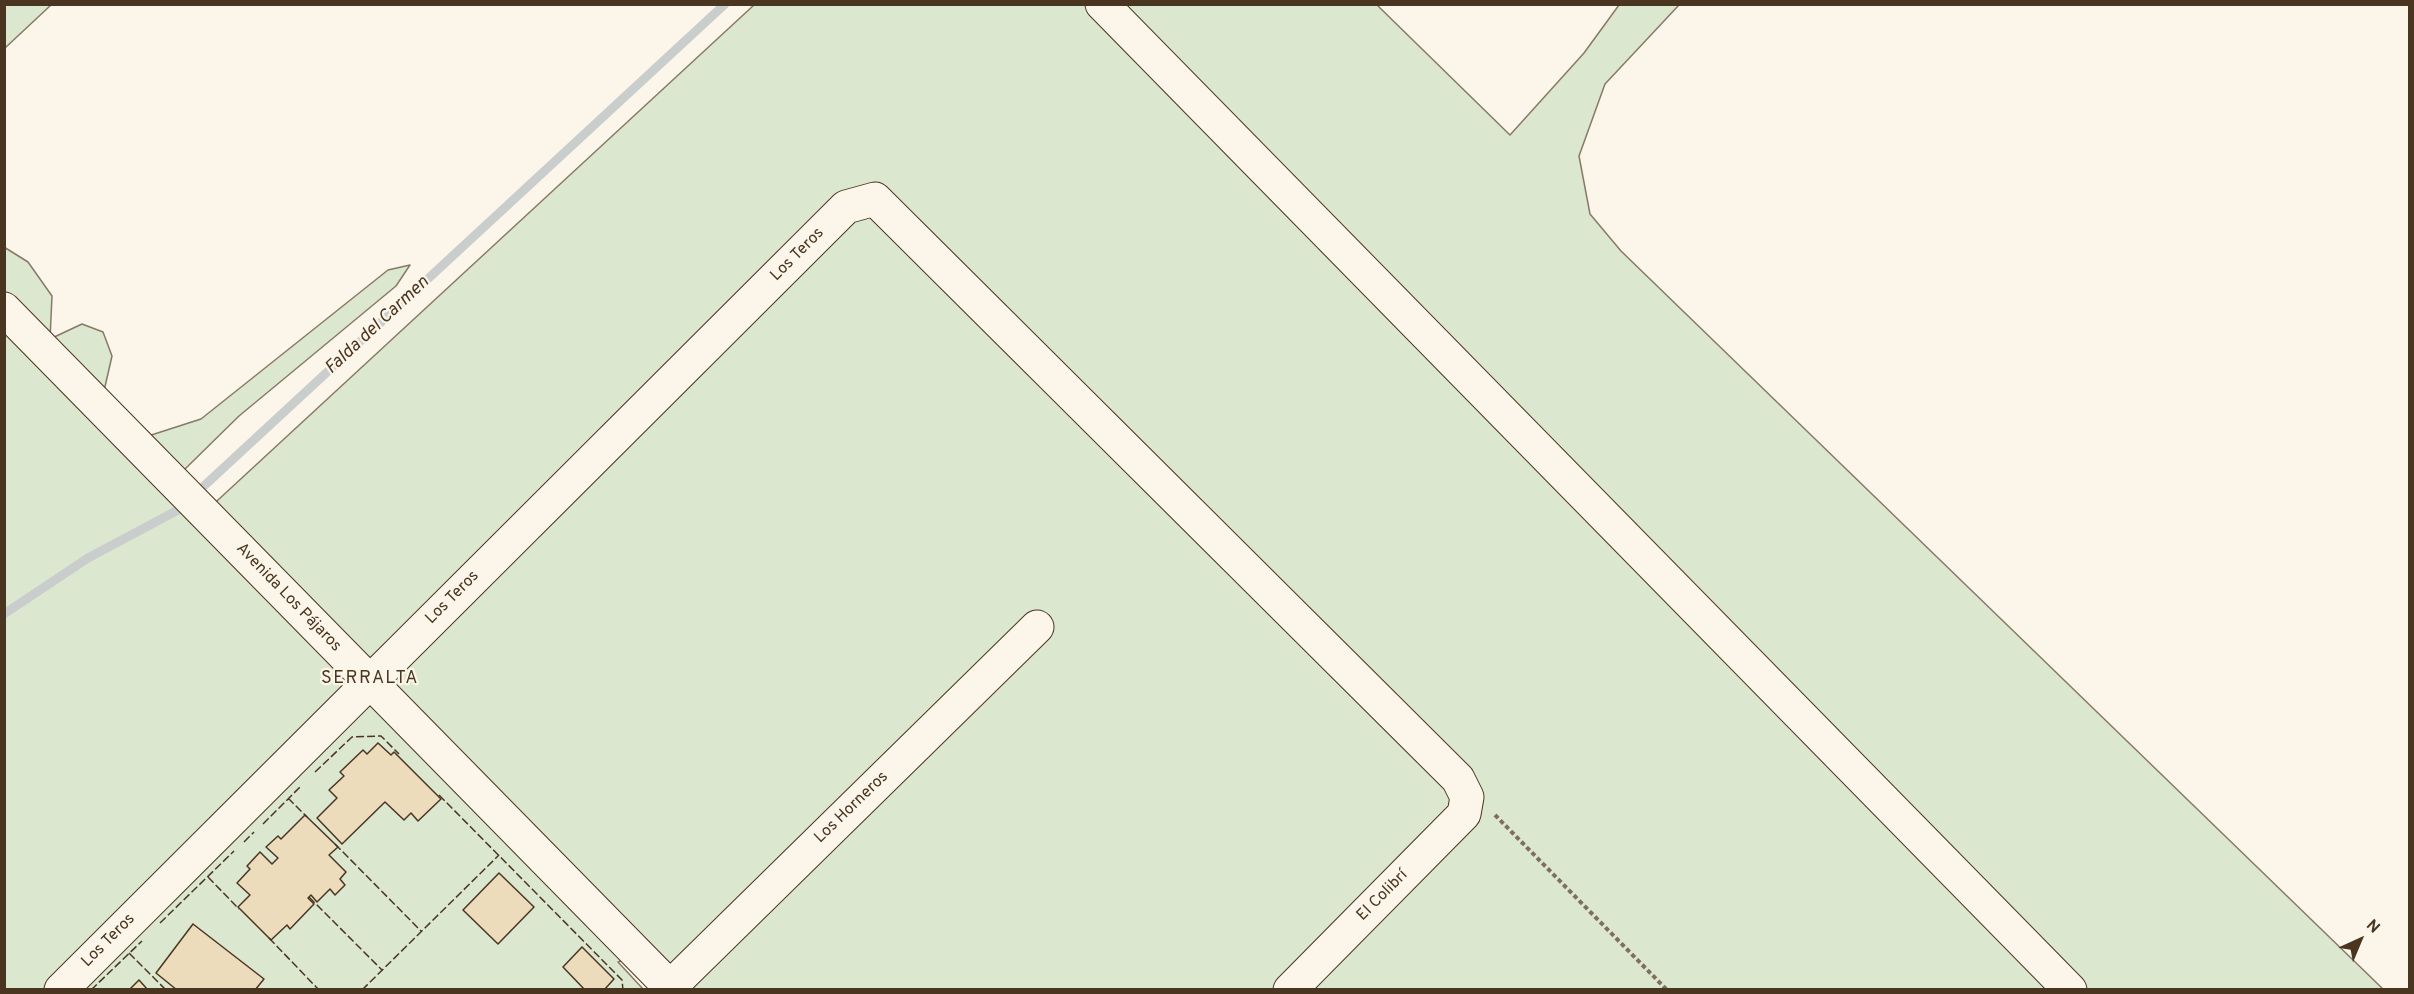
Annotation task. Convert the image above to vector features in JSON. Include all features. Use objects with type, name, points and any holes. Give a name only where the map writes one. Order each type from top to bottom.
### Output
[{"type":"street","points":[[1102,4],[2070,990]]},
{"type":"street","name":"Los Teros","points":[[61,990],[846,207],[875,199],[1458,779],[1479,805]]},
{"type":"street","name":"Avenida Los Pájaros","points":[[4,309],[670,989]]},
{"type":"street","name":"Los Horneros","points":[[670,989],[1037,627]]},
{"type":"street","name":"El Colibrí","points":[[1290,990],[1464,814],[1479,805]]},
{"type":"path","points":[[1479,805],[1667,990]]},
{"type":"green space","points":[[5,4],[51,4],[51,5],[5,48]]},
{"type":"green space","points":[[754,5],[1377,5],[1510,135],[1584,53],[1619,5],[1679,5],[1605,84],[1579,156],[1590,214],[1621,251],[2383,989],[673,990],[639,955],[618,962],[643,989],[5,989],[4,247],[28,262],[52,296],[50,339],[82,324],[103,332],[112,356],[104,391],[142,438],[201,419],[388,270],[410,265],[396,286],[239,416],[185,469],[176,500],[205,512]]},
{"type":"building","points":[[378,743],[391,755],[394,752],[441,799],[418,821],[411,813],[404,820],[385,802],[342,844],[317,818],[337,798],[329,790],[344,776],[340,772],[363,750],[367,754]]},
{"type":"building","points":[[305,815],[338,847],[329,855],[346,872],[340,879],[345,885],[335,895],[330,889],[317,902],[311,895],[308,898],[314,904],[290,929],[287,925],[271,940],[238,907],[250,895],[237,883],[250,869],[247,866],[260,852],[272,864],[278,858],[266,847],[278,836],[281,839]]},
{"type":"building","points":[[499,873],[534,907],[498,944],[463,910]]},
{"type":"building","points":[[193,924],[264,979],[255,990],[177,990],[156,973]]},
{"type":"building","points":[[582,947],[614,979],[604,990],[585,990],[563,967]]},
{"type":"building","points":[[139,980],[148,990],[129,990]]},
{"type":"waterway","name":"Falda del Carmen","points":[[4,614],[88,558],[178,510],[725,4]]},
{"type":"fence","points":[[315,772],[352,737],[381,736],[399,754]]},
{"type":"fence","points":[[263,824],[300,787]]},
{"type":"fence","points":[[439,795],[622,980],[623,990]]},
{"type":"fence","points":[[288,798],[307,817]]},
{"type":"fence","points":[[244,842],[254,832]]},
{"type":"fence","points":[[335,844],[421,931]]},
{"type":"fence","points":[[160,923],[234,851]]},
{"type":"fence","points":[[362,990],[499,855]]},
{"type":"fence","points":[[208,877],[239,909]]},
{"type":"fence","points":[[309,897],[382,970]]},
{"type":"fence","points":[[269,938],[319,990]]},
{"type":"fence","points":[[91,990],[142,941]]},
{"type":"fence","points":[[129,953],[166,990]]},
{"type":"district","name":"SERRALTA","points":[[370,679]]}]
